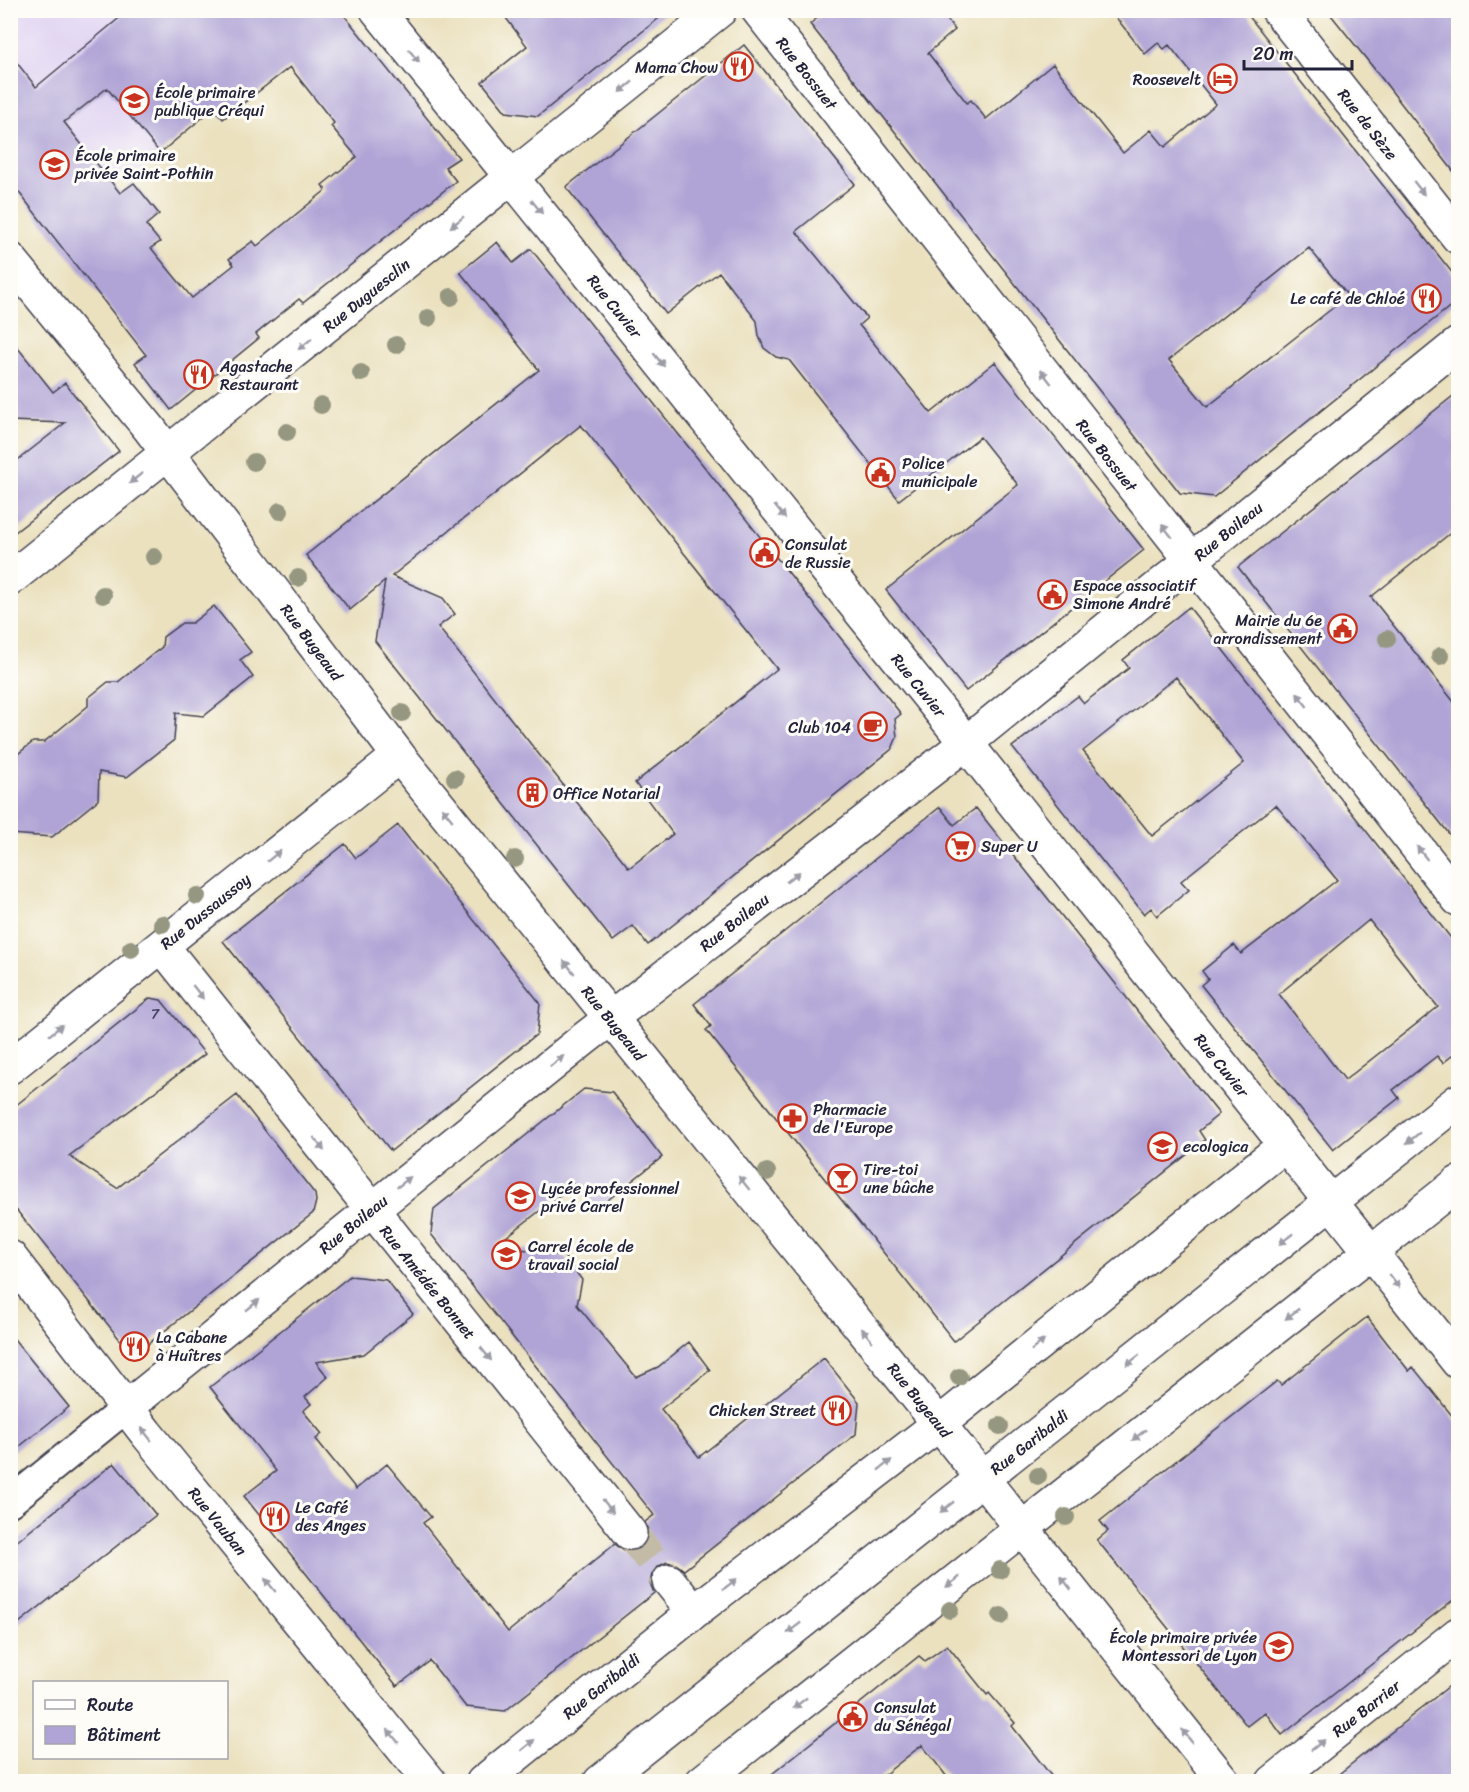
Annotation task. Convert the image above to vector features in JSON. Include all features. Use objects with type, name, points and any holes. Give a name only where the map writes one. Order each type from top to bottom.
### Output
[{"type":"street","name":"Rue Cuvier","points":[[377,10],[966,743],[1458,1362]]},
{"type":"street","name":"Rue Duguesclin","points":[[10,579],[720,10]]},
{"type":"street","name":"Rue Bossuet","points":[[758,10],[1458,898]]},
{"type":"street","name":"Rue de Sèze","points":[[1278,10],[1458,237]]},
{"type":"street","name":"Rue Bugeaud","points":[[10,259],[168,453],[399,756],[939,1424],[1224,1782]]},
{"type":"street","name":"Rue Boileau","points":[[10,1502],[610,1019],[966,743],[1458,344]]},
{"type":"street","name":"Rue Dussaussoy","points":[[10,1067],[399,756]]},
{"type":"street","name":"Rue Amédée Bonnet","points":[[162,946],[370,1210],[630,1533]]},
{"type":"street","name":"Rue Garibaldi","points":[[600,1782],[1458,1101]]},
{"type":"street","name":"Rue Garibaldi","points":[[483,1782],[694,1612],[939,1424],[1285,1145]]},
{"type":"street","points":[[702,1782],[1458,1183]]},
{"type":"street","name":"Rue Vauban","points":[[10,1257],[126,1408],[430,1782]]},
{"type":"street","points":[[669,1581],[694,1612]]},
{"type":"street","name":"Rue Barrier","points":[[1273,1782],[1458,1634]]},
{"type":"shaded area","name":"École primaire publique Créqui","points":[[11,11],[119,11],[136,30],[239,87],[127,181],[107,177],[46,228],[11,183],[11,152],[57,114],[11,54]]},
{"type":"building","points":[[129,10],[340,10],[459,158],[445,167],[456,181],[303,303],[299,299],[256,334],[259,338],[171,410],[135,363],[146,355],[10,181],[10,54],[36,87]],"holes":[[[290,67],[334,123],[331,126],[357,157],[322,185],[326,190],[257,246],[253,241],[229,259],[234,265],[192,298],[151,248],[160,242],[146,225],[159,214],[134,183],[120,193],[64,122],[107,88],[160,153],[214,108],[223,119]]]},
{"type":"building","points":[[500,10],[669,10],[538,116],[506,112],[482,82],[527,46]]},
{"type":"building","points":[[827,10],[940,10],[955,30],[928,53],[967,103],[971,100],[986,119],[1053,64],[1123,153],[1151,130],[1165,147],[1216,104],[1169,45],[1164,49],[1158,43],[1145,54],[1110,10],[1244,10],[1458,280],[1458,300],[1214,497],[1180,493],[810,24]],"holes":[[[1309,248],[1348,296],[1207,407],[1169,360]]]},
{"type":"building","points":[[1327,10],[1458,10],[1458,177],[1376,71]]},
{"type":"building","points":[[744,45],[855,184],[796,231],[867,318],[859,325],[931,413],[995,362],[1144,550],[966,691],[886,590],[1018,485],[980,437],[899,500],[789,360],[776,357],[764,348],[759,336],[757,321],[719,272],[666,314],[566,187]]},
{"type":"building","points":[[497,242],[513,263],[531,249],[901,714],[895,719],[897,737],[892,749],[648,945],[633,926],[613,941],[375,641],[385,581],[350,610],[306,555],[539,370],[460,272]],"holes":[[[581,425],[777,669],[635,783],[673,834],[629,868],[438,627],[455,614],[443,598],[392,576]]]},
{"type":"building","points":[[10,338],[53,392],[65,383],[119,451],[10,536],[10,466],[65,423],[10,421]]},
{"type":"building","name":"Mairie du 6e arrondissement","points":[[1458,392],[1458,527],[1371,597],[1458,707],[1458,845],[1238,567]]},
{"type":"building","points":[[214,606],[251,652],[240,660],[253,677],[204,716],[176,713],[174,740],[127,777],[99,772],[98,800],[52,837],[10,834],[10,777],[14,757],[33,742],[44,742],[88,706],[88,698],[108,682],[118,682],[162,647],[163,637],[182,623],[192,623]]},
{"type":"building","points":[[1189,607],[1458,947],[1458,1051],[1443,1063],[1437,1056],[1393,1090],[1399,1098],[1333,1150],[1201,985],[1208,979],[1202,971],[1234,945],[1241,954],[1337,880],[1276,805],[1181,881],[1189,890],[1157,916],[1151,908],[1144,914],[1012,747],[1078,696],[1084,703],[1129,668],[1123,660]],"holes":[[[1176,677],[1244,763],[1152,836],[1083,751]],[[1369,920],[1438,1007],[1345,1080],[1279,994]]]},
{"type":"building","points":[[940,807],[954,825],[976,808],[1219,1114],[1199,1131],[1205,1140],[954,1341],[706,1030],[711,1026],[694,1004]]},
{"type":"building","points":[[398,825],[540,1003],[537,1034],[391,1151],[223,941],[345,844],[356,858]]},
{"type":"building","points":[[150,998],[161,1000],[205,1054],[69,1156],[117,1188],[237,1095],[315,1194],[316,1201],[313,1213],[133,1356],[10,1202],[10,1110]]},
{"type":"building","points":[[584,1089],[612,1092],[662,1157],[594,1211],[574,1184],[496,1245],[564,1256],[582,1280],[577,1305],[636,1377],[658,1367],[689,1342],[710,1370],[661,1409],[699,1457],[824,1358],[859,1402],[856,1434],[684,1570],[676,1564],[667,1562],[657,1567],[650,1583],[654,1593],[505,1711],[466,1707],[430,1661],[397,1686],[244,1496],[276,1471],[210,1387],[350,1276],[386,1280],[413,1314],[364,1354],[316,1362],[328,1377],[305,1397],[311,1404],[303,1411],[322,1434],[316,1439],[356,1489],[387,1464],[431,1517],[423,1523],[508,1632],[615,1544],[624,1551],[632,1552],[641,1548],[648,1539],[645,1522],[654,1515],[431,1234],[434,1209]]},
{"type":"building","points":[[1367,1317],[1409,1371],[1413,1367],[1458,1423],[1458,1596],[1282,1735],[1265,1712],[1247,1726],[1097,1540],[1108,1531],[1100,1521],[1277,1381],[1281,1385]]},
{"type":"building","points":[[10,1334],[69,1407],[10,1454]]},
{"type":"building","points":[[114,1463],[156,1515],[10,1630],[10,1547]]},
{"type":"building","points":[[947,1645],[987,1695],[989,1693],[1015,1723],[1012,1726],[1056,1782],[951,1782],[922,1745],[875,1782],[762,1782],[919,1656],[925,1661]]},
{"type":"building","points":[[1458,1679],[1458,1782],[1329,1782]]},
{"type":"tunnel","points":[[630,1533],[669,1581]]},
{"type":"place","name":"Mama Chow","points":[[739,67]]},
{"type":"place","name":"Roosevelt","points":[[1222,79]]},
{"type":"place","name":"École primaire publique Créqui","points":[[134,101]]},
{"type":"place","name":"École primaire privée Saint-Pothin","points":[[54,164]]},
{"type":"place","name":"Le café de Chloé","points":[[1426,298]]},
{"type":"place","name":"Agastache Restaurant","points":[[199,375]]},
{"type":"place","name":"Police municipale","points":[[881,472]]},
{"type":"place","name":"Consulat de Russie","points":[[764,553]]},
{"type":"place","name":"Espace associatif Simone André","points":[[1052,594]]},
{"type":"place","name":"Mairie du 6e arrondissement","points":[[1343,629]]},
{"type":"place","name":"Club 104","points":[[872,727]]},
{"type":"place","name":"Office Notarial","points":[[532,793]]},
{"type":"place","name":"Super U","points":[[960,846]]},
{"type":"place","name":"Pharmacie de l'Europe","points":[[792,1118]]},
{"type":"place","name":"ecologica","points":[[1162,1146]]},
{"type":"place","name":"Tire-toi une bûche","points":[[842,1178]]},
{"type":"place","name":"Lycée professionnel privé Carrel","points":[[520,1197]]},
{"type":"place","name":"Carrel école de travail social","points":[[507,1255]]},
{"type":"place","name":"La Cabane à Huîtres","points":[[135,1346]]},
{"type":"place","name":"Chicken Street","points":[[837,1410]]},
{"type":"place","name":"Le Café des Anges","points":[[274,1516]]},
{"type":"place","name":"École primaire privée Montessori de Lyon","points":[[1278,1646]]},
{"type":"place","name":"Consulat du Sénégal","points":[[853,1716]]}]
